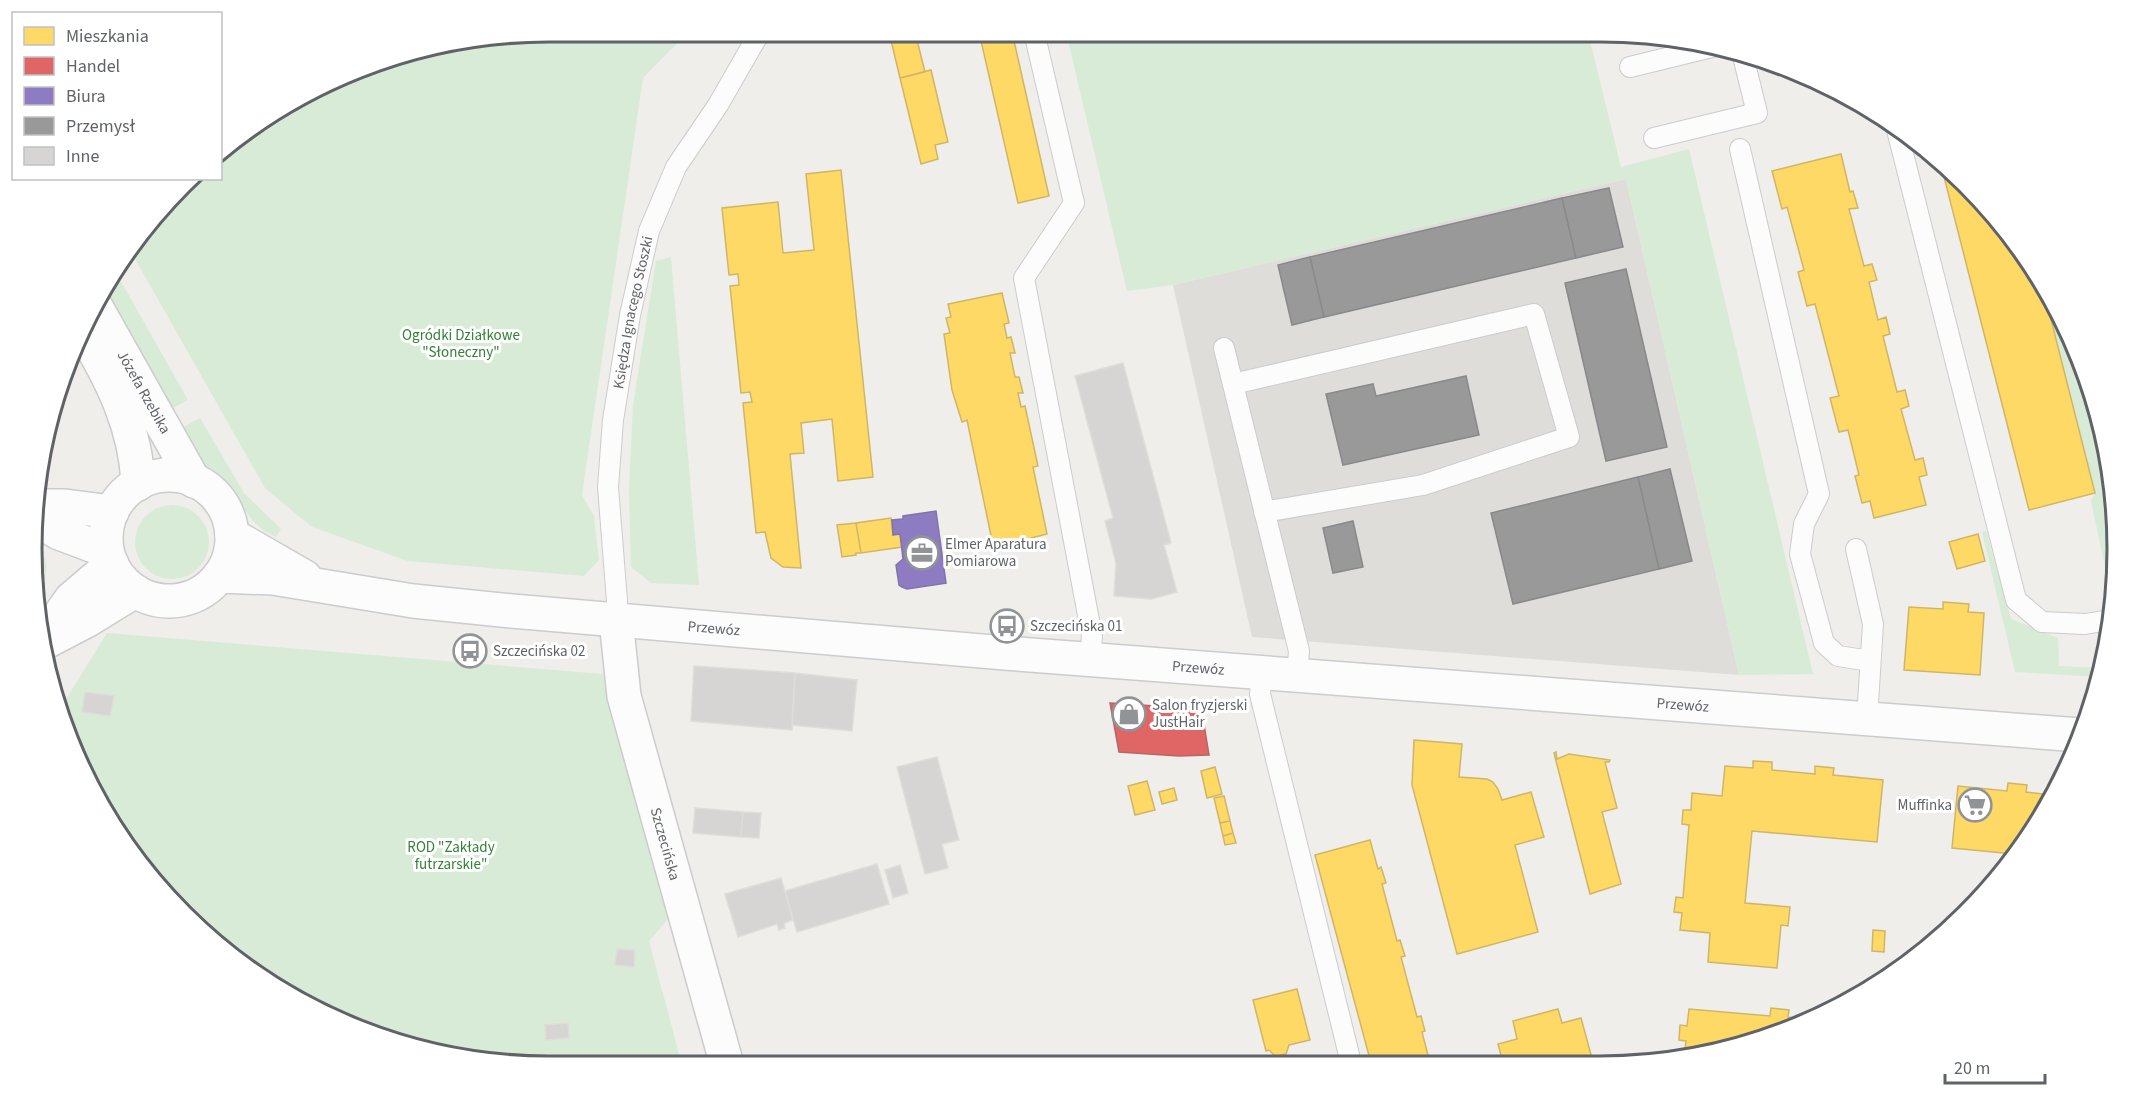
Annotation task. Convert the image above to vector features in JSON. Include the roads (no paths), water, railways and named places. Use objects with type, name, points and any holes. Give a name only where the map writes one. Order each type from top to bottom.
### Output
[{"type":"street","name":"Józefa Rzebika","points":[[100,314],[194,481]]},
{"type":"street","name":"Józefa Rzebika","points":[[88,339],[119,398],[132,436],[138,484]]},
{"type":"street","points":[[176,476],[194,481],[209,490],[221,502],[229,518],[232,535],[230,556],[219,576],[206,589],[189,598],[171,601],[152,599],[135,591],[118,576],[109,557],[107,530],[112,512],[127,491],[156,477],[176,476]]},
{"type":"street","points":[[44,506],[65,506],[112,512]]},
{"type":"street","points":[[43,523],[109,557]]},
{"type":"street","name":"Przewóz","points":[[232,535],[319,585]]},
{"type":"street","points":[[49,632],[71,599],[109,557]]},
{"type":"street","name":"Przewóz","points":[[219,576],[273,578],[413,601],[616,620],[1005,653],[2071,734]]},
{"type":"street","points":[[50,638],[88,620],[135,591]]},
{"type":"street","name":"Szczecińska","points":[[616,620],[624,696],[724,1056]]},
{"type":"lane","name":"Księdza Ignacego Stoszki","points":[[616,620],[617,601],[608,487],[612,431],[630,315],[649,231],[676,167],[718,105],[754,42]]},
{"type":"lane","points":[[1036,42],[1074,203],[1024,278],[1092,636],[1090,659]]},
{"type":"lane","points":[[1630,67],[1695,51]]},
{"type":"lane","points":[[1654,138],[1756,113],[1745,63]]},
{"type":"lane","points":[[1900,140],[2016,600],[2042,622],[2085,624],[2102,621]]},
{"type":"lane","points":[[1740,148],[1819,494],[1804,524],[1800,554],[1824,643],[1838,656],[1870,661]]},
{"type":"lane","points":[[1233,384],[1534,314],[1569,437],[1424,484],[1264,512]]},
{"type":"lane","points":[[1224,348],[1299,651],[1297,675]]},
{"type":"lane","points":[[1856,549],[1873,624],[1867,719]]},
{"type":"lane","points":[[1262,672],[1260,694],[1349,1056]]},
{"type":"place","name":"Elmer Aparatura Pomiarowa","points":[[922,553]]},
{"type":"place","name":"Szczecińska 01","points":[[1007,626]]},
{"type":"place","name":"Szczecińska 02","points":[[470,651]]},
{"type":"place","name":"Salon fryzjerski JustHair","points":[[1129,714]]},
{"type":"place","name":"Muffinka","points":[[1975,805]]},
{"type":"park label","name":"Ogródki Działkowe \"Słoneczny\"","points":[[461,344]]},
{"type":"park label","name":"ROD \"Zakłady futrzarskie\"","points":[[451,856]]}]
